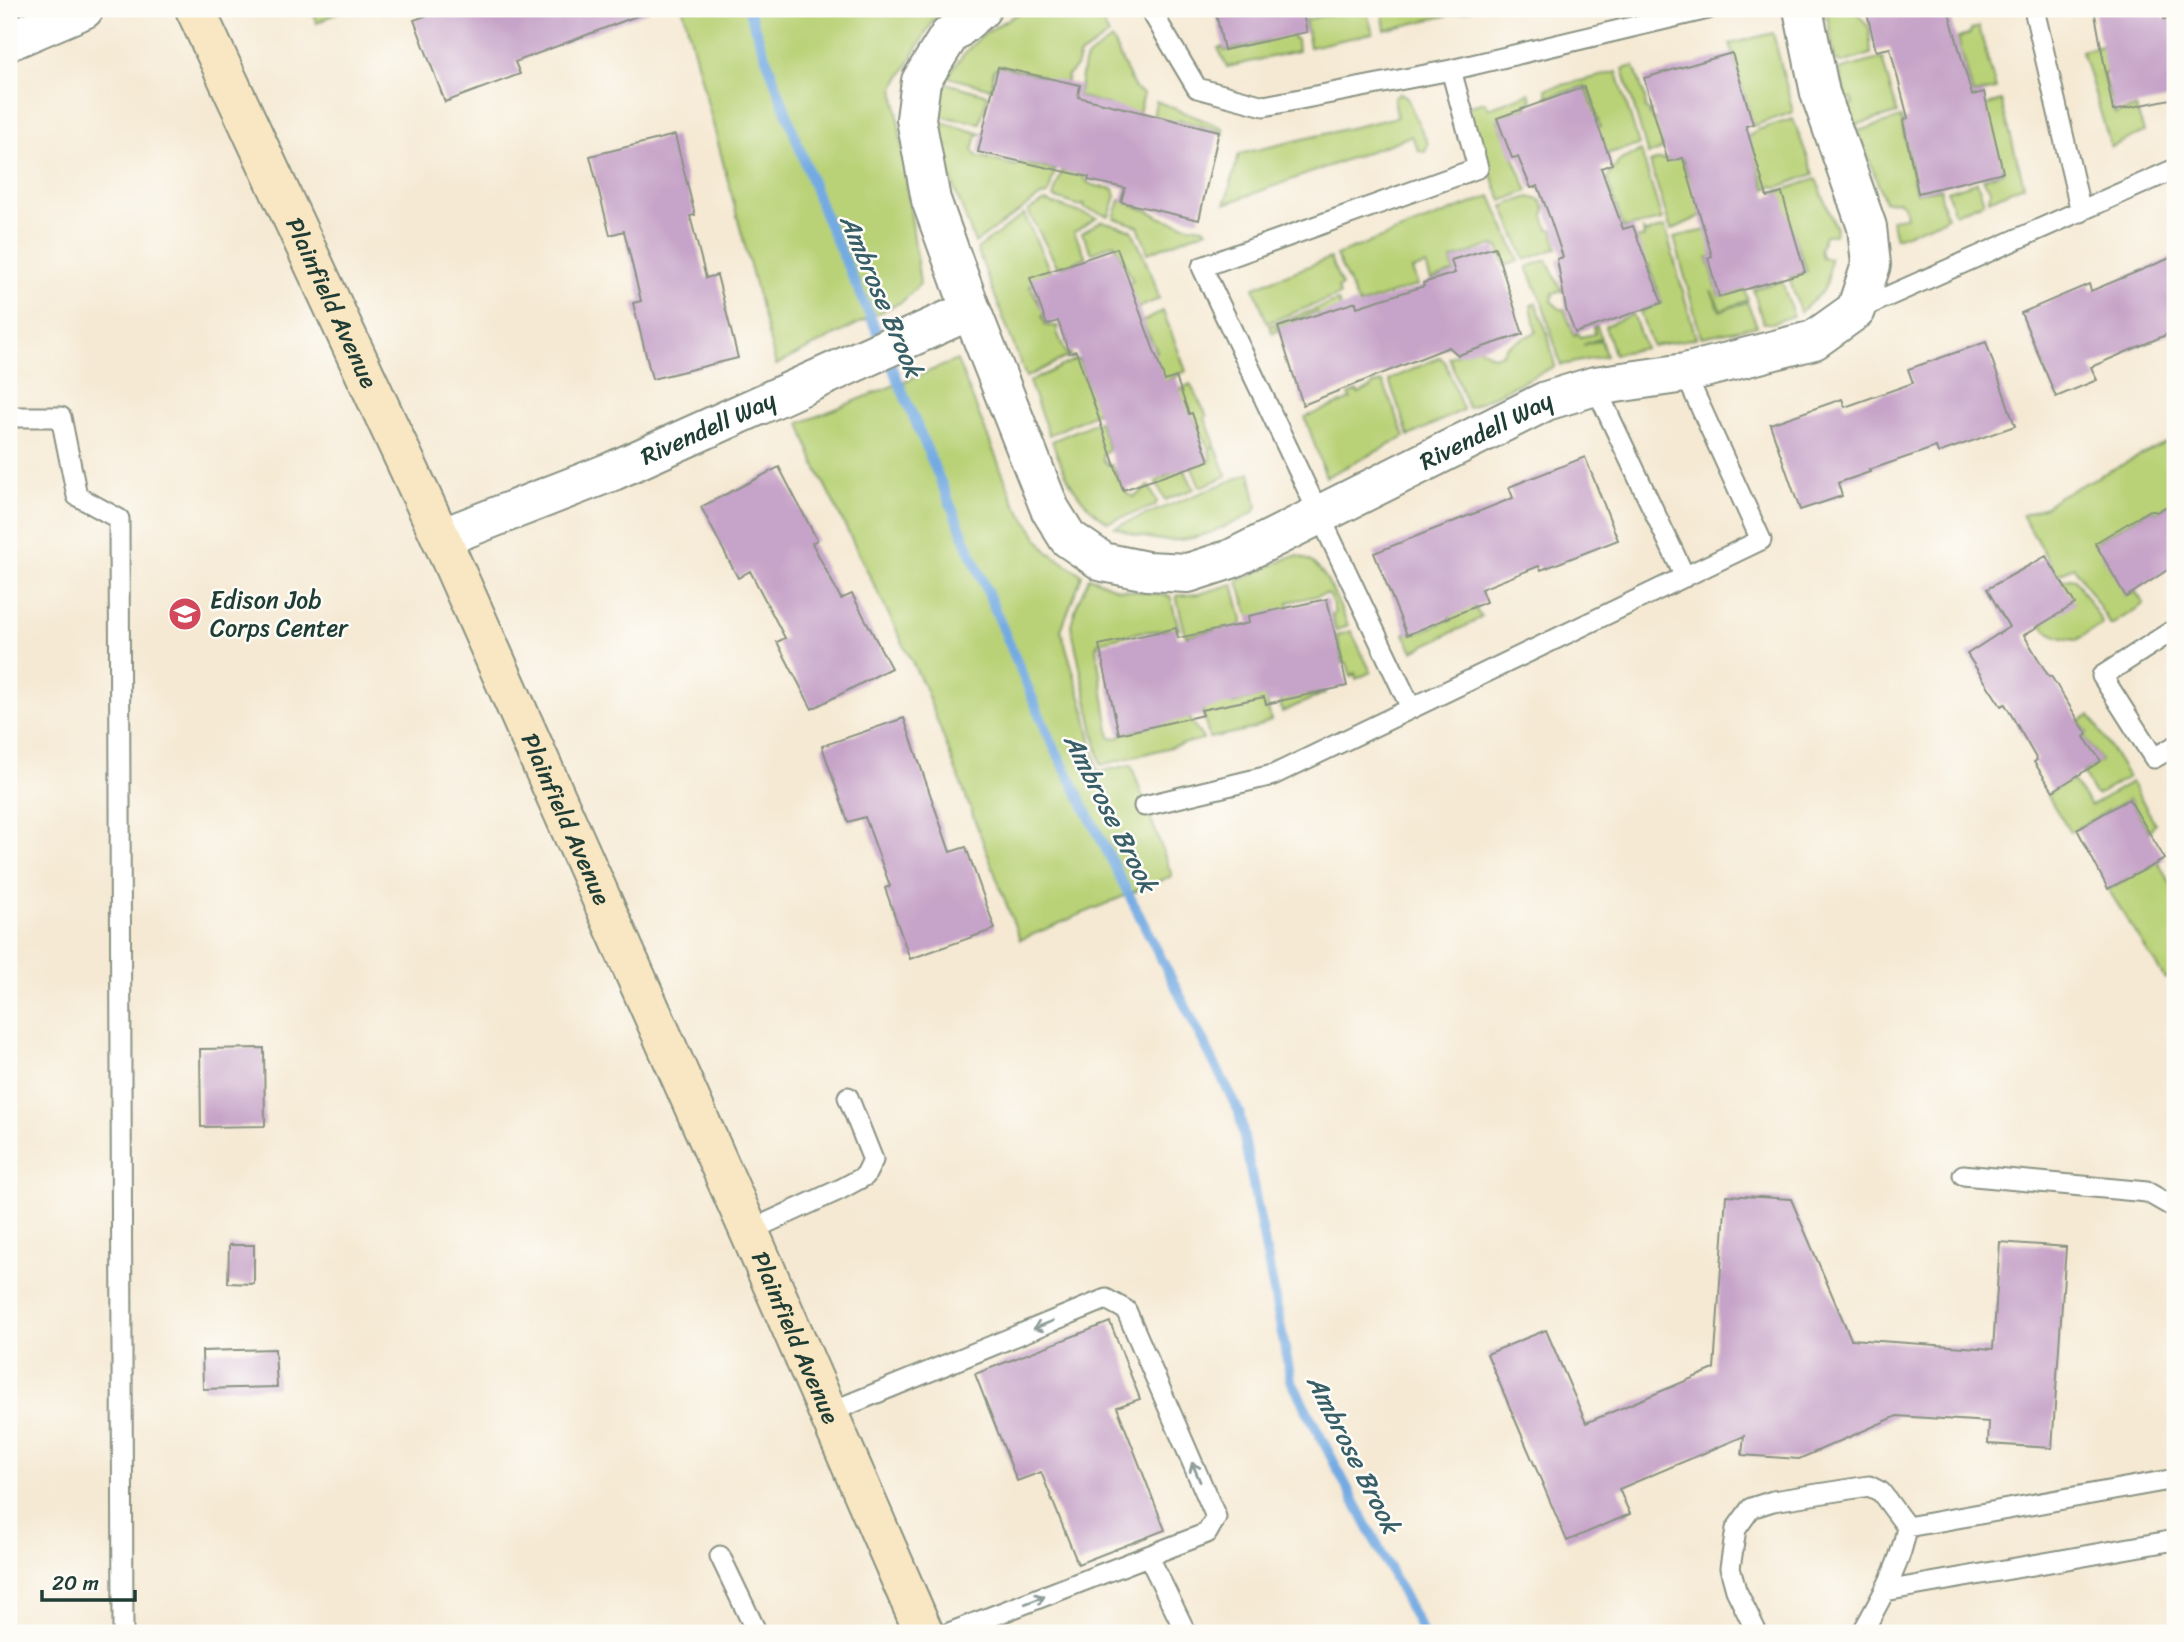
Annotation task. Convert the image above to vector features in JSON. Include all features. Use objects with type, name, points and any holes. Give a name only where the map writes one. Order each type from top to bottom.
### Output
[{"type":"main road","name":"Plainfield Avenue","points":[[195,9],[441,538],[750,1231],[925,1633]]},
{"type":"street","points":[[9,41],[84,9]]},
{"type":"street","name":"Rivendell Way","points":[[981,9],[948,36],[921,81],[916,119],[931,200],[971,310],[1050,509],[1068,538],[1103,562],[1147,571],[1188,573],[1231,559],[1546,401],[1595,386],[1685,373],[1814,340],[1856,310]]},
{"type":"street","points":[[1803,9],[1820,93],[1867,227],[1871,265],[1856,310]]},
{"type":"street","name":"Rivendell Way","points":[[441,538],[612,471],[971,310]]},
{"type":"lane","points":[[1150,9],[1197,88],[1264,106],[1451,71],[1708,9]]},
{"type":"lane","points":[[2034,9],[2081,212]]},
{"type":"lane","points":[[1412,708],[1202,267],[1478,169],[1451,71]]},
{"type":"lane","points":[[1856,310],[2175,169]]},
{"type":"lane","points":[[1144,806],[1273,775],[1761,540],[1685,373]]},
{"type":"lane","points":[[1595,386],[1685,577]]},
{"type":"lane","points":[[9,417],[61,417],[77,496],[119,519],[123,1633]]},
{"type":"lane","points":[[2175,629],[2102,676],[2154,758],[2175,746]]},
{"type":"lane","points":[[750,1231],[865,1175],[873,1160],[848,1097]]},
{"type":"lane","points":[[1963,1175],[2147,1192],[2175,1208]]},
{"type":"lane","points":[[828,1413],[1106,1299],[1126,1310],[1216,1517],[1206,1533],[949,1633]]},
{"type":"lane","points":[[1907,1527],[2175,1479]]},
{"type":"lane","points":[[1757,1633],[1736,1590],[1730,1568],[1736,1529],[1751,1508],[1773,1501],[1868,1486],[1881,1492],[1907,1527],[1903,1553],[1862,1633]]},
{"type":"lane","points":[[1885,1591],[2175,1540]]},
{"type":"lane","points":[[720,1556],[757,1633]]},
{"type":"lane","points":[[1149,1557],[1186,1633]]},
{"type":"green space","points":[[311,9],[344,9],[317,23]]},
{"type":"green space","points":[[683,9],[940,9],[894,88],[920,284],[903,301],[776,365]]},
{"type":"green space","points":[[1028,9],[1096,9],[1109,35],[1080,55],[1076,67],[1068,75],[1064,93],[1041,76],[1000,66],[994,69],[991,89],[948,77],[964,54],[982,36]]},
{"type":"green space","points":[[1353,9],[1366,9],[1373,33],[1310,47],[1305,20]]},
{"type":"green space","points":[[1382,9],[1471,9],[1471,10],[1385,30]]},
{"type":"green space","points":[[1826,9],[1854,9],[1869,28],[1871,54],[1842,63],[1835,61]]},
{"type":"green space","points":[[1291,26],[1294,39],[1297,39],[1298,51],[1227,67],[1218,48],[1222,47],[1225,51],[1267,41]]},
{"type":"green space","points":[[1979,27],[1996,89],[1973,94],[1958,38]]},
{"type":"green space","points":[[1773,33],[1793,112],[1753,126],[1730,44]]},
{"type":"green space","points":[[1112,40],[1135,89],[1144,94],[1137,120],[1110,105],[1078,96],[1087,58]]},
{"type":"green space","points":[[2105,45],[2112,71],[2103,74],[2115,114],[2136,108],[2144,132],[2111,147],[2082,51]]},
{"type":"green space","points":[[1882,58],[1897,113],[1855,125],[1848,105],[1853,104],[1852,99],[1846,100],[1839,70]]},
{"type":"green space","points":[[1634,66],[1645,97],[1646,110],[1651,111],[1649,115],[1653,120],[1670,120],[1677,141],[1662,144],[1662,149],[1648,155],[1623,69]]},
{"type":"green space","points":[[1617,72],[1639,145],[1598,156],[1591,132],[1600,126],[1585,86],[1548,97],[1546,89]]},
{"type":"green space","points":[[946,83],[988,95],[980,123],[938,116]]},
{"type":"green space","points":[[1400,93],[1406,96],[1428,144],[1425,152],[1419,151],[1411,136],[1225,204],[1239,154],[1397,117],[1394,97]]},
{"type":"green space","points":[[1529,93],[1532,101],[1527,103],[1527,107],[1497,118],[1528,191],[1502,201],[1463,108],[1485,102],[1489,108]]},
{"type":"green space","points":[[1156,101],[1223,128],[1224,135],[1221,135],[1221,131],[1179,120],[1175,130],[1152,124]]},
{"type":"green space","points":[[2001,101],[2024,185],[1989,200],[1990,190],[1983,179],[2003,172],[1978,108]]},
{"type":"green space","points":[[1901,118],[1916,193],[1941,189],[1941,200],[1947,217],[1896,238],[1891,219],[1906,217],[1904,205],[1899,201],[1885,202],[1858,131]]},
{"type":"green space","points":[[1793,119],[1814,174],[1766,189],[1747,138],[1757,130]]},
{"type":"green space","points":[[938,121],[981,134],[977,135],[973,151],[977,156],[1017,166],[1021,161],[1029,162],[1029,165],[1055,170],[1048,195],[1041,196],[975,243],[940,150]]},
{"type":"green space","points":[[1641,151],[1662,220],[1624,228],[1607,179],[1620,160]]},
{"type":"green space","points":[[1682,158],[1703,215],[1671,230],[1650,163]]},
{"type":"green space","points":[[1065,170],[1082,173],[1086,181],[1094,186],[1114,189],[1116,196],[1109,216],[1084,208],[1084,204],[1080,206],[1053,197],[1061,173]]},
{"type":"green space","points":[[1816,179],[1836,228],[1835,235],[1825,235],[1820,249],[1822,258],[1830,259],[1826,285],[1800,312],[1789,277],[1807,271],[1777,192]]},
{"type":"green space","points":[[1977,182],[1984,202],[1955,214],[1947,191]]},
{"type":"green space","points":[[1491,196],[1519,261],[1505,266],[1498,247],[1492,245],[1451,260],[1454,272],[1431,280],[1426,265],[1412,270],[1418,285],[1359,305],[1336,255]]},
{"type":"green space","points":[[1529,197],[1540,200],[1545,209],[1548,229],[1553,230],[1557,248],[1525,260],[1503,206]]},
{"type":"green space","points":[[1120,200],[1161,218],[1204,227],[1207,230],[1148,253],[1138,226],[1114,218]]},
{"type":"green space","points":[[1045,201],[1097,218],[1074,232],[1086,257],[1057,266],[1028,211]]},
{"type":"green space","points":[[1024,214],[1051,273],[1030,286],[1045,315],[1042,316],[1046,326],[1057,326],[1066,353],[1071,355],[1026,377],[977,249]]},
{"type":"green space","points":[[1102,221],[1132,230],[1159,299],[1136,309],[1124,286],[1133,281],[1114,243],[1092,253],[1082,233]]},
{"type":"green space","points":[[1665,227],[1696,338],[1652,346],[1640,312],[1662,303],[1649,265],[1639,268],[1629,241],[1644,237],[1643,231],[1645,233]]},
{"type":"green space","points":[[1707,230],[1715,256],[1708,258],[1719,296],[1744,289],[1748,300],[1721,310],[1711,290],[1720,311],[1747,302],[1757,326],[1701,337],[1674,237]]},
{"type":"green space","points":[[1330,258],[1342,286],[1338,288],[1340,295],[1267,323],[1254,287]]},
{"type":"green space","points":[[1547,260],[1562,291],[1553,293],[1552,302],[1564,309],[1574,335],[1578,333],[1580,337],[1595,334],[1594,327],[1597,326],[1601,338],[1583,345],[1601,340],[1606,356],[1561,365],[1542,302],[1527,267]]},
{"type":"green space","points":[[1782,281],[1793,316],[1773,323],[1763,323],[1753,289]]},
{"type":"green space","points":[[1338,301],[1343,313],[1321,319],[1317,312],[1277,328],[1278,331],[1273,333],[1269,326]]},
{"type":"green space","points":[[1536,303],[1548,335],[1555,366],[1468,408],[1449,357],[1478,347],[1492,356],[1502,354],[1506,347],[1536,332],[1531,305]]},
{"type":"green space","points":[[1163,311],[1186,371],[1164,383],[1149,356],[1157,351],[1142,322]]},
{"type":"green space","points":[[1633,314],[1645,348],[1614,354],[1605,326]]},
{"type":"green space","points":[[1440,357],[1445,362],[1463,410],[1409,436],[1389,380]]},
{"type":"green space","points":[[957,360],[1015,504],[1047,551],[1082,575],[1061,630],[1084,708],[1098,772],[1131,765],[1172,876],[1020,940],[924,686],[815,465],[800,423]]},
{"type":"green space","points":[[1079,360],[1098,410],[1093,415],[1049,435],[1029,382]]},
{"type":"green space","points":[[1383,382],[1405,437],[1326,477],[1305,417],[1351,399],[1349,394],[1357,391],[1358,394]]},
{"type":"green space","points":[[1190,384],[1207,416],[1205,418],[1215,444],[1212,447],[1216,448],[1227,476],[1200,487],[1191,466],[1211,460],[1209,448],[1192,416],[1182,419],[1172,394]]},
{"type":"green space","points":[[1099,421],[1109,450],[1103,453],[1103,460],[1112,465],[1127,494],[1134,497],[1149,486],[1157,502],[1155,506],[1108,522],[1088,506],[1073,487],[1052,441]]},
{"type":"green space","points":[[2175,438],[2175,501],[2157,512],[2150,510],[2096,542],[2126,596],[2136,592],[2144,604],[2111,625],[2074,567],[2057,575],[2022,515],[2045,507],[2057,497]]},
{"type":"green space","points":[[1183,467],[1194,489],[1165,500],[1156,482]]},
{"type":"green space","points":[[1250,473],[1257,506],[1255,511],[1211,532],[1184,539],[1157,540],[1115,527]]},
{"type":"green space","points":[[1298,556],[1308,560],[1323,574],[1348,625],[1336,631],[1330,595],[1325,594],[1288,602],[1289,610],[1252,627],[1238,581],[1290,557]]},
{"type":"green space","points":[[1089,577],[1118,589],[1170,596],[1179,629],[1140,632],[1099,642],[1096,648],[1110,737],[1119,738],[1121,734],[1164,722],[1187,705],[1191,721],[1203,739],[1101,765],[1071,625]]},
{"type":"green space","points":[[2075,579],[2102,622],[2076,640],[2056,636],[2041,624],[2061,581]]},
{"type":"green space","points":[[1233,584],[1242,619],[1241,626],[1217,636],[1215,630],[1186,636],[1176,596],[1199,594]]},
{"type":"green space","points":[[1469,597],[1482,616],[1413,651],[1404,634],[1406,632],[1415,634],[1451,619],[1442,607]]},
{"type":"green space","points":[[1351,631],[1371,672],[1356,679],[1355,673],[1351,677],[1347,663],[1343,663],[1337,636]]},
{"type":"green space","points":[[1305,687],[1308,696],[1327,692],[1282,712],[1279,693]]},
{"type":"green space","points":[[1265,695],[1271,720],[1252,729],[1209,738],[1201,703],[1231,696],[1233,704]]},
{"type":"green space","points":[[2090,715],[2128,777],[2097,795],[2083,772],[2101,761],[2084,737],[2087,733],[2079,721]]},
{"type":"green space","points":[[2071,779],[2091,806],[2131,782],[2155,823],[2149,832],[2129,799],[2070,832],[2047,795]]},
{"type":"green space","points":[[2158,862],[2175,891],[2175,973],[2165,979],[2108,889]]},
{"type":"building","points":[[444,9],[650,11],[515,62],[520,74],[445,102],[414,20]]},
{"type":"building","points":[[1215,9],[1302,9],[1307,32],[1224,50]]},
{"type":"building","points":[[1866,9],[1948,9],[1972,95],[1984,92],[2003,172],[1918,193],[1903,121],[1908,118],[1890,48],[1876,51]]},
{"type":"building","points":[[2094,9],[2162,9],[2164,19],[2175,17],[2175,98],[2113,111]]},
{"type":"building","points":[[1732,53],[1753,124],[1746,126],[1767,197],[1782,193],[1805,272],[1719,297],[1708,258],[1712,256],[1683,158],[1668,162],[1644,78]]},
{"type":"building","points":[[998,67],[1080,85],[1078,97],[1219,131],[1199,220],[1121,202],[1125,188],[1088,180],[1089,177],[978,152]]},
{"type":"building","points":[[1584,87],[1612,164],[1601,168],[1623,229],[1633,226],[1662,303],[1575,333],[1566,309],[1557,259],[1563,257],[1551,221],[1538,186],[1531,188],[1518,157],[1512,158],[1497,118]]},
{"type":"building","points":[[675,135],[695,215],[690,216],[706,278],[717,275],[738,358],[652,379],[633,303],[641,301],[624,231],[610,235],[590,156]]},
{"type":"building","points":[[1495,247],[1523,334],[1458,355],[1449,347],[1303,405],[1278,327],[1356,302],[1357,307],[1424,286],[1423,283],[1455,273],[1451,260]]},
{"type":"building","points":[[1117,248],[1165,381],[1176,377],[1209,461],[1123,490],[1076,351],[1069,353],[1058,321],[1047,325],[1030,278]]},
{"type":"building","points":[[2175,256],[2175,331],[2091,367],[2097,380],[2056,397],[2021,313],[2089,284],[2091,291]]},
{"type":"building","points":[[1986,342],[2015,426],[1938,453],[1936,447],[1869,470],[1870,472],[1838,483],[1842,496],[1800,510],[1770,424],[1842,399],[1845,407],[1913,383],[1908,369]]},
{"type":"building","points":[[1585,457],[1618,540],[1541,570],[1539,566],[1481,589],[1486,602],[1407,635],[1374,553],[1513,498],[1509,487]]},
{"type":"building","points":[[779,467],[817,540],[812,543],[841,599],[852,594],[891,668],[812,709],[777,642],[785,638],[750,571],[738,578],[701,507]]},
{"type":"building","points":[[2175,501],[2175,565],[2126,597],[2095,543],[2150,510],[2157,512]]},
{"type":"building","points":[[2046,556],[2075,604],[2024,635],[2087,734],[2084,737],[2101,761],[2053,791],[2034,762],[2037,760],[2005,704],[2001,706],[1967,654],[2009,627],[1987,589]]},
{"type":"building","points":[[1327,599],[1347,686],[1266,704],[1264,697],[1201,710],[1203,715],[1119,734],[1099,645],[1176,628],[1178,638],[1249,623],[1248,616]]},
{"type":"building","points":[[904,718],[950,852],[966,847],[995,929],[910,959],[885,888],[890,886],[865,817],[848,822],[822,746]]},
{"type":"building","points":[[2129,799],[2165,859],[2108,889],[2077,829]]},
{"type":"building","points":[[264,1048],[265,1126],[201,1127],[200,1049]]},
{"type":"building","points":[[1726,1195],[1791,1199],[1851,1339],[1993,1349],[2000,1242],[2066,1247],[2052,1448],[1988,1444],[1989,1422],[1897,1416],[1799,1459],[1742,1455],[1744,1436],[1619,1489],[1630,1514],[1567,1541],[1487,1354],[1546,1330],[1586,1423],[1714,1369]]},
{"type":"building","points":[[229,1245],[254,1245],[254,1284],[228,1283]]},
{"type":"building","points":[[1110,1322],[1140,1399],[1117,1407],[1165,1530],[1078,1564],[1041,1472],[1017,1481],[975,1374]]},
{"type":"building","points":[[275,1349],[277,1387],[203,1389],[202,1351]]},
{"type":"waterway","name":"Ambrose Brook","points":[[748,9],[824,214],[882,343]]},
{"type":"waterway","name":"Ambrose Brook","points":[[888,357],[1048,735],[1239,1112],[1291,1380],[1423,1633]]},
{"type":"place","name":"Edison Job Corps Center","points":[[185,614]]}]
